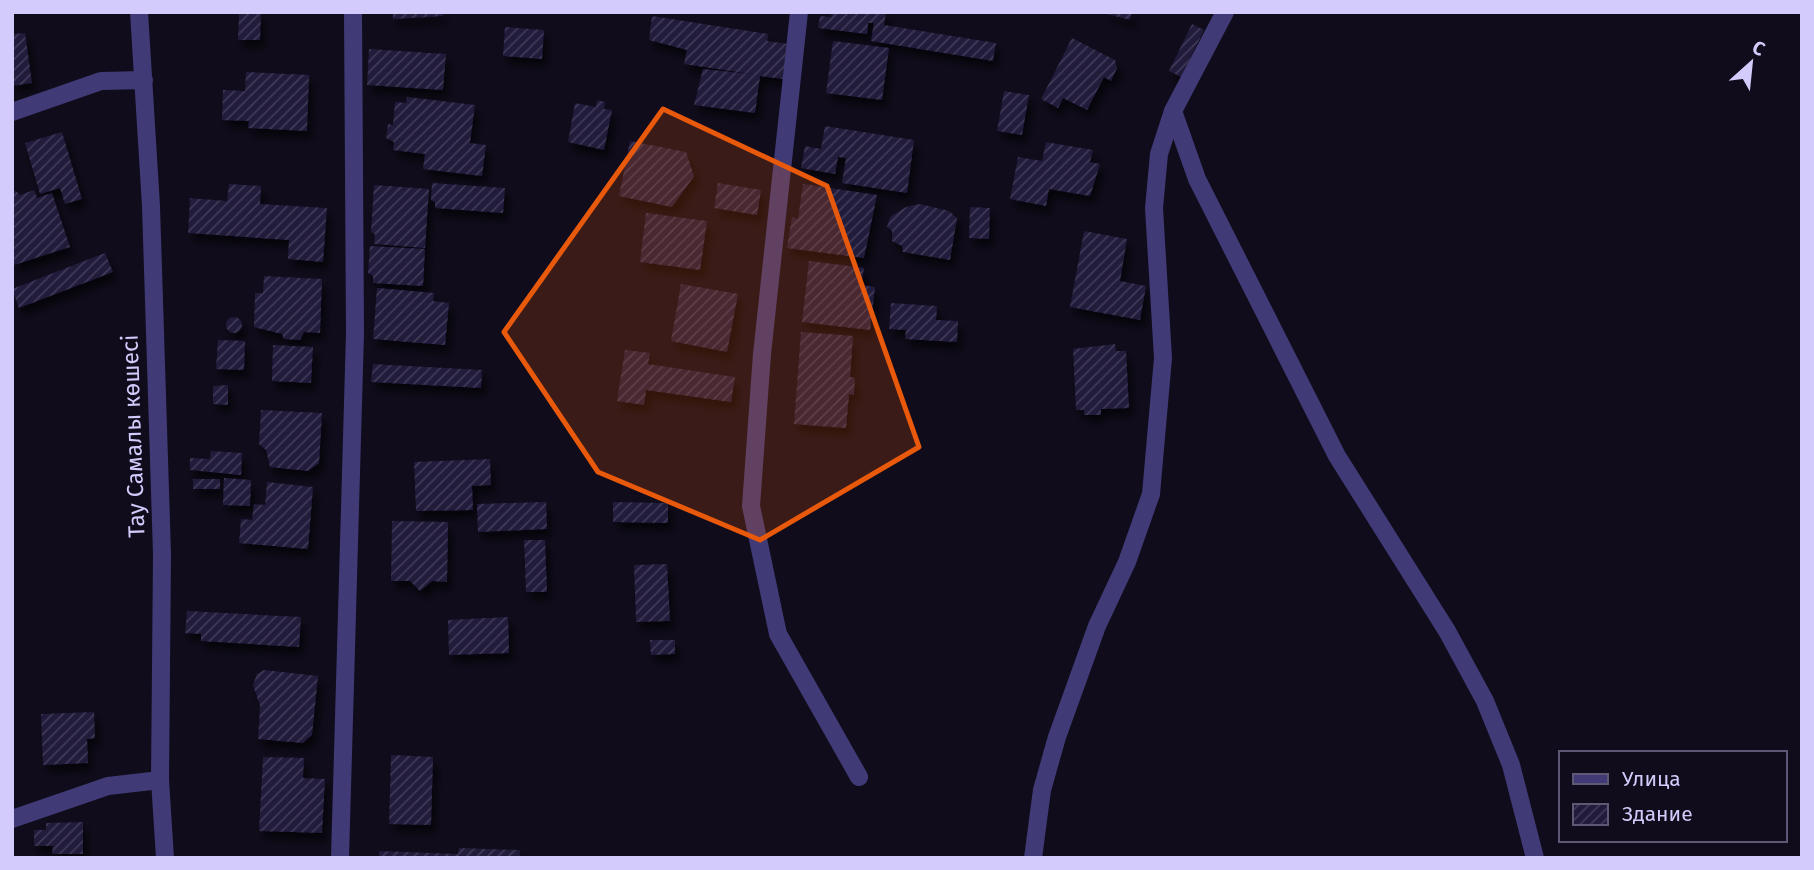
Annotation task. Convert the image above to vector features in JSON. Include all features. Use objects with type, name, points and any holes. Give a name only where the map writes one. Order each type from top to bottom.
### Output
[{"type":"street","name":"Тау Самалы көшесі","points":[[139,12],[151,206],[162,554],[160,780],[165,858]]},
{"type":"street","points":[[340,858],[355,333],[353,12]]},
{"type":"street","points":[[799,12],[762,354],[751,506],[778,634],[859,778]]},
{"type":"street","points":[[1033,858],[1042,790],[1057,737],[1097,626],[1128,562],[1151,495],[1163,358],[1154,208],[1159,154],[1173,111],[1225,12]]},
{"type":"street","points":[[12,112],[101,81],[144,80]]},
{"type":"street","points":[[1173,111],[1198,179],[1337,456],[1447,631],[1485,701],[1511,765],[1535,858]]},
{"type":"street","points":[[12,819],[108,786],[160,780]]},
{"type":"highlighted area","points":[[663,109],[827,186],[919,447],[760,540],[598,472],[504,332]]},
{"type":"building","points":[[239,12],[261,12],[260,40],[238,40]]},
{"type":"building","points":[[393,12],[443,12],[443,16],[393,19]]},
{"type":"building","points":[[832,12],[886,12],[884,25],[996,43],[993,61],[871,41],[874,23],[868,23],[867,34],[818,28],[820,16],[831,17]]},
{"type":"building","points":[[1100,12],[1132,12],[1130,20]]},
{"type":"building","points":[[652,16],[768,34],[767,41],[788,44],[783,79],[760,76],[755,113],[694,105],[703,69],[751,74],[684,64],[687,50],[649,40]]},
{"type":"building","points":[[1192,24],[1204,30],[1181,77],[1169,71]]},
{"type":"building","points":[[505,27],[544,30],[542,59],[503,56]]},
{"type":"building","points":[[25,33],[32,83],[12,86],[12,34]]},
{"type":"building","points":[[1072,38],[1115,60],[1117,68],[1111,81],[1104,77],[1087,110],[1063,98],[1058,108],[1041,99]]},
{"type":"building","points":[[833,41],[889,48],[882,100],[826,93]]},
{"type":"building","points":[[369,49],[446,54],[443,90],[367,85]]},
{"type":"building","points":[[246,72],[309,75],[307,131],[248,128],[249,121],[222,120],[223,90],[245,91]]},
{"type":"building","points":[[1004,91],[1029,95],[1022,135],[997,131]]},
{"type":"building","points":[[407,97],[475,105],[470,143],[486,145],[482,176],[423,169],[425,154],[393,150],[394,142],[386,138],[388,124],[393,125],[395,102],[406,103]]},
{"type":"building","points":[[597,100],[605,102],[604,109],[612,110],[604,150],[568,142],[575,103],[596,107]]},
{"type":"building","points":[[825,126],[914,140],[907,193],[842,183],[846,158],[838,157],[835,174],[801,168],[805,146],[821,149]]},
{"type":"building","points":[[62,132],[82,199],[65,204],[60,188],[40,194],[25,143]]},
{"type":"building","points":[[630,141],[686,152],[694,176],[672,207],[619,196]]},
{"type":"building","points":[[1046,142],[1093,150],[1090,162],[1100,164],[1090,196],[1049,189],[1046,206],[1010,199],[1018,157],[1042,161]]},
{"type":"building","points":[[432,183],[505,188],[503,213],[435,208],[435,202],[431,200]]},
{"type":"building","points":[[718,183],[761,190],[757,215],[714,208]]},
{"type":"building","points":[[229,184],[261,186],[260,204],[327,208],[323,262],[288,259],[289,240],[188,233],[190,198],[227,201]]},
{"type":"building","points":[[803,184],[877,195],[864,258],[787,248],[792,217],[798,219]]},
{"type":"building","points":[[374,185],[429,189],[425,248],[374,244],[375,234],[371,232]]},
{"type":"building","points":[[34,190],[37,198],[52,193],[70,247],[14,265],[12,192],[16,191],[20,195]]},
{"type":"building","points":[[920,204],[949,211],[957,218],[950,260],[903,252],[902,246],[892,241],[892,231],[887,227],[890,217],[906,207]]},
{"type":"building","points":[[970,207],[990,208],[989,239],[969,238]]},
{"type":"building","points":[[646,213],[707,221],[700,270],[640,262]]},
{"type":"building","points":[[1084,231],[1127,239],[1120,281],[1146,286],[1140,320],[1070,307]]},
{"type":"building","points":[[370,246],[425,249],[423,286],[373,283],[373,276],[368,273]]},
{"type":"building","points":[[105,253],[113,272],[19,308],[12,289]]},
{"type":"building","points":[[809,261],[864,268],[861,285],[875,287],[870,330],[802,322]]},
{"type":"building","points":[[264,276],[322,279],[320,333],[304,332],[300,340],[284,339],[282,334],[254,327],[255,293],[263,293]]},
{"type":"building","points":[[681,284],[738,294],[727,352],[671,341]]},
{"type":"building","points":[[377,288],[434,293],[433,301],[449,303],[445,345],[373,339]]},
{"type":"building","points":[[891,303],[937,306],[936,320],[958,321],[957,342],[905,339],[906,330],[889,329]]},
{"type":"building","points":[[231,317],[237,317],[242,325],[240,331],[231,333],[226,328],[226,322]]},
{"type":"building","points":[[801,332],[853,336],[850,377],[855,378],[854,395],[849,394],[846,428],[794,424]]},
{"type":"building","points":[[218,340],[245,341],[244,370],[216,369]]},
{"type":"building","points":[[1115,344],[1116,351],[1126,351],[1129,408],[1101,409],[1101,415],[1084,415],[1084,410],[1076,410],[1073,349]]},
{"type":"building","points":[[273,345],[313,347],[311,383],[272,381]]},
{"type":"building","points":[[625,350],[650,353],[648,364],[735,377],[731,402],[646,390],[644,405],[617,401]]},
{"type":"building","points":[[373,364],[482,370],[481,388],[371,382]]},
{"type":"building","points":[[228,385],[228,405],[213,404],[213,386]]},
{"type":"building","points":[[261,410],[322,413],[319,463],[308,471],[270,467],[266,450],[259,444]]},
{"type":"building","points":[[211,451],[242,453],[241,475],[190,470],[190,458],[210,459]]},
{"type":"building","points":[[490,459],[491,485],[472,486],[473,510],[416,511],[414,462]]},
{"type":"building","points":[[224,478],[251,480],[250,506],[223,505]]},
{"type":"building","points":[[193,479],[220,479],[220,489],[193,489]]},
{"type":"building","points":[[267,482],[313,487],[308,549],[239,543],[241,519],[252,520],[254,504],[265,505]]},
{"type":"building","points":[[546,502],[547,529],[478,532],[477,504]]},
{"type":"building","points":[[613,502],[668,503],[668,523],[613,522]]},
{"type":"building","points":[[392,521],[448,522],[447,582],[432,581],[420,591],[410,581],[391,581]]},
{"type":"building","points":[[524,540],[545,540],[547,592],[526,592]]},
{"type":"building","points":[[667,564],[670,621],[636,622],[634,565]]},
{"type":"building","points":[[187,611],[301,617],[299,647],[201,641],[201,634],[185,633]]},
{"type":"building","points":[[508,617],[509,653],[449,655],[448,620]]},
{"type":"building","points":[[650,640],[675,640],[675,654],[651,655]]},
{"type":"building","points":[[264,670],[318,676],[312,735],[303,743],[258,739],[260,706],[253,685],[257,674]]},
{"type":"building","points":[[94,712],[95,738],[87,739],[88,763],[43,765],[41,714]]},
{"type":"building","points":[[391,755],[433,757],[431,825],[389,824]]},
{"type":"building","points":[[263,757],[304,758],[303,778],[325,779],[322,833],[259,831]]},
{"type":"building","points":[[83,822],[83,854],[52,854],[53,846],[34,846],[34,830],[46,830],[46,823]]},
{"type":"building","points":[[459,848],[520,850],[519,858],[379,858],[379,851],[458,854]]}]
